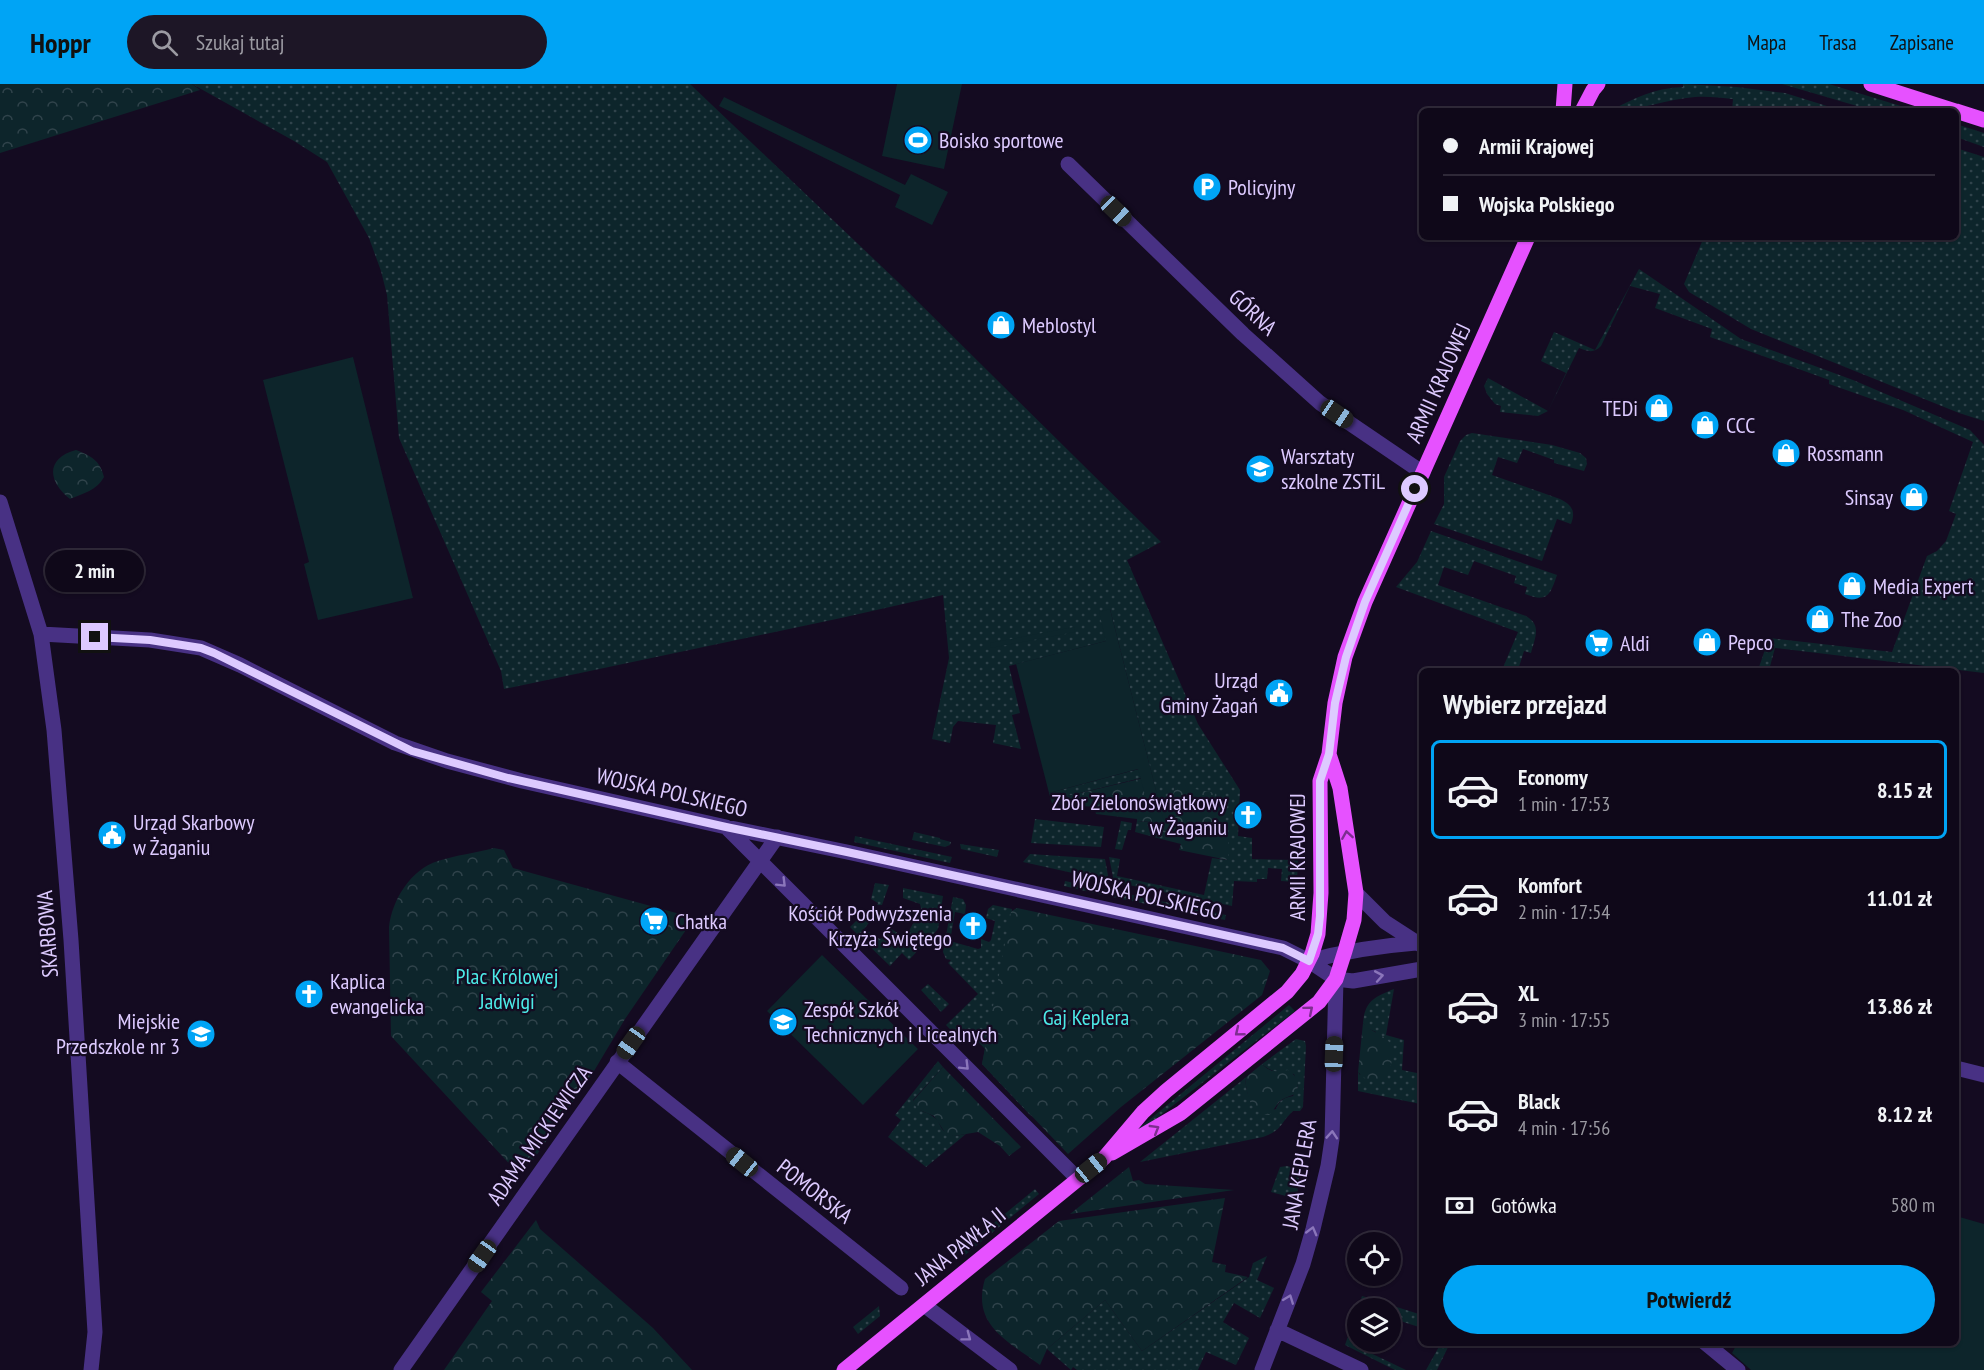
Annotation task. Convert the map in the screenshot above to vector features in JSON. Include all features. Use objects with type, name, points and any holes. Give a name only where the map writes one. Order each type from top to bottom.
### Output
[{"type":"main road","points":[[1563,108],[1565,84]]},
{"type":"main road","points":[[1584,108],[1598,84]]},
{"type":"main road","points":[[1871,84],[1946,108]]},
{"type":"main road","points":[[1959,112],[1984,120]]},
{"type":"main road","name":"ARMII KRAJOWEJ","points":[[1309,961],[1318,934],[1320,916],[1320,781],[1329,754],[1335,703],[1352,637],[1365,602],[1527,240]]},
{"type":"main road","name":"ARMII KRAJOWEJ","points":[[1329,754],[1340,788],[1356,893],[1354,920],[1336,979]]},
{"type":"main road","name":"JANA PAWŁA II","points":[[1104,1158],[1143,1112],[1166,1091],[1287,992],[1302,974],[1309,961]]},
{"type":"main road","name":"JANA PAWŁA II","points":[[844,1370],[1104,1158],[1181,1113],[1319,1002],[1336,979]]},
{"type":"street","name":"GÓRNA","points":[[1068,164],[1243,334],[1320,403],[1423,473]]},
{"type":"street","name":"SKARBOWA","points":[[0,502],[40,634],[54,730],[71,940],[94,1332],[92,1370]]},
{"type":"street","name":"WOJSKA POLSKIEGO","points":[[40,634],[150,640],[201,648],[412,751],[522,781],[1283,948],[1309,961],[1336,979]]},
{"type":"street","points":[[726,827],[1078,1179]]},
{"type":"street","name":"ADAMA MICKIEWICZA","points":[[401,1370],[777,837]]},
{"type":"street","points":[[1356,893],[1385,922],[1419,944]]},
{"type":"street","points":[[1309,961],[1379,945],[1419,944]]},
{"type":"street","points":[[1336,979],[1353,981],[1419,970]]},
{"type":"street","name":"JANA KEPLERA","points":[[1262,1370],[1301,1268],[1313,1229],[1331,1148],[1336,979]]},
{"type":"street","name":"POMORSKA","points":[[617,1062],[901,1288]]},
{"type":"street","points":[[1959,1069],[1984,1075]]},
{"type":"street","points":[[924,1305],[1010,1370]]},
{"type":"street","points":[[1277,1330],[1361,1370]]},
{"type":"street","points":[[1709,1346],[1738,1370]]},
{"type":"green space","points":[[0,84],[192,84],[200,90],[0,153]]},
{"type":"green space","points":[[192,84],[690,84],[897,281],[1161,542],[1127,560],[1198,724],[1240,790],[1238,836],[1252,838],[1252,859],[1298,860],[1297,882],[1281,881],[1282,869],[1268,868],[1267,879],[1257,879],[1257,882],[1234,881],[1232,906],[1114,882],[1109,857],[1120,859],[1117,876],[1204,895],[1212,858],[1228,860],[1224,832],[1212,828],[1175,785],[1174,796],[1158,799],[1110,609],[1106,641],[1009,666],[1020,713],[1012,715],[1021,749],[993,743],[996,725],[958,721],[953,727],[950,743],[932,739],[949,658],[943,595],[504,689],[501,671],[399,438],[387,295],[369,238],[327,162]]},
{"type":"green space","name":"Boisko sportowe","points":[[897,84],[962,84],[944,169],[882,156]]},
{"type":"green space","points":[[1683,84],[1737,87],[1785,93],[1833,108],[1732,108],[1733,99],[1705,97],[1684,98],[1637,108],[1616,108],[1645,94],[1683,87]]},
{"type":"green space","points":[[1782,84],[1829,84],[1907,108],[1864,108]]},
{"type":"green space","points":[[724,97],[905,185],[911,174],[948,192],[932,225],[895,207],[900,195],[719,106]]},
{"type":"green space","points":[[1959,125],[1984,133],[1984,147],[1959,138]]},
{"type":"green space","points":[[1959,149],[1984,157],[1984,421],[1751,329],[1689,292],[1684,284],[1703,240],[1959,240]]},
{"type":"green space","points":[[1639,269],[1741,339],[1853,380],[1970,430],[1984,445],[1984,673],[1959,670],[1959,668],[1942,668],[1775,648],[1770,668],[1759,668],[1769,638],[1892,652],[1927,556],[1937,551],[1946,541],[1956,514],[1949,511],[1973,442],[1903,410],[1829,384],[1829,380],[1710,337],[1712,329],[1655,308],[1660,294],[1630,286],[1601,346],[1595,350]]},
{"type":"green space","points":[[1554,332],[1595,350],[1579,348],[1548,411],[1566,373],[1541,361]]},
{"type":"green space","points":[[353,357],[413,598],[318,620],[304,564],[309,562],[263,380]]},
{"type":"green space","points":[[1488,378],[1548,411],[1538,416],[1500,412],[1501,406],[1495,404],[1484,386]]},
{"type":"green space","points":[[1472,433],[1552,445],[1580,453],[1586,458],[1587,464],[1584,471],[1554,463],[1554,460],[1523,449],[1517,463],[1498,457],[1492,475],[1560,499],[1572,509],[1571,524],[1557,519],[1542,561],[1434,524],[1444,504],[1444,477],[1460,441]]},
{"type":"green space","points":[[76,450],[94,459],[100,466],[104,477],[93,489],[70,499],[57,485],[53,471],[59,458]]},
{"type":"green space","points":[[1431,531],[1557,575],[1550,592],[1539,598],[1525,594],[1527,587],[1514,583],[1516,576],[1474,561],[1468,575],[1444,567],[1438,585],[1526,616],[1534,623],[1536,632],[1531,653],[1524,651],[1519,668],[1503,668],[1518,632],[1396,587],[1417,562]]},
{"type":"green space","points":[[1110,609],[1164,822],[1153,825],[1138,769],[1049,793],[1016,664],[1106,641],[1099,612]]},
{"type":"green space","points":[[1074,627],[1075,632],[991,648],[990,643]]},
{"type":"green space","points":[[1139,769],[1141,778],[1051,800],[1049,793]]},
{"type":"green space","points":[[1152,776],[1158,799],[1173,796],[1175,785],[1215,793],[1212,828],[1228,833],[1228,860],[1179,850],[1181,844],[1165,840],[1159,823],[1153,825],[1152,822],[1137,821],[1137,819],[1096,814],[1094,807],[1052,803],[1051,800]]},
{"type":"green space","points":[[1035,819],[1104,827],[1101,847],[1031,843]]},
{"type":"green space","points":[[1121,821],[1132,823],[1122,850],[1115,849]]},
{"type":"green space","points":[[1137,821],[1159,823],[1165,840],[1135,832]]},
{"type":"green space","points":[[914,832],[951,842],[945,847],[912,840]]},
{"type":"green space","points":[[855,836],[952,857],[950,863],[854,842]]},
{"type":"green space","points":[[960,844],[999,850],[997,857],[961,849]]},
{"type":"green space","name":"Plac Królowej Jadwigi","points":[[494,848],[504,850],[513,868],[687,916],[690,924],[534,1159],[515,1170],[391,1036],[389,927],[399,896],[411,878],[428,865]]},
{"type":"green space","points":[[1030,854],[1105,859],[1109,881],[1023,862]]},
{"type":"green space","points":[[1065,881],[1108,890],[1107,896],[1064,886]]},
{"type":"green space","points":[[875,883],[889,885],[882,905],[877,905],[878,903],[871,899]]},
{"type":"green space","points":[[903,888],[943,896],[938,929],[909,960],[902,953],[890,966],[862,939],[869,932],[880,939],[890,928],[902,936],[909,931],[921,908],[920,904],[903,898]]},
{"type":"green space","points":[[1114,891],[1226,915],[1225,920],[1112,897]]},
{"type":"green space","points":[[953,897],[963,899],[966,905],[965,914],[955,912],[950,941],[978,949],[981,948],[981,939],[989,942],[991,940],[995,921],[986,918],[988,909],[993,905],[1012,909],[1012,911],[1017,908],[1031,1116],[982,1064],[985,1049],[970,1033],[961,1041],[946,1025],[978,994],[948,963],[951,960],[946,959],[943,952]]},
{"type":"green space","name":"Gaj Keplera","points":[[1017,908],[1261,960],[1270,971],[1262,995],[1121,1107],[1068,1154],[982,1064],[1011,912]]},
{"type":"green space","points":[[865,912],[874,916],[859,936],[850,927]]},
{"type":"green space","points":[[822,955],[918,1049],[863,1105],[767,1011]]},
{"type":"green space","points":[[928,984],[949,1004],[941,1012],[921,990]]},
{"type":"green space","points":[[1394,989],[1386,1035],[1404,1040],[1402,1070],[1419,1073],[1419,1104],[1358,1091],[1358,1072],[1360,1075],[1376,1032],[1367,1028],[1363,1023],[1364,1016],[1368,1005]]},
{"type":"green space","points":[[1289,1005],[1295,1011],[1153,1121],[1127,1138]]},
{"type":"green space","points":[[1363,1023],[1387,1040],[1392,1047],[1390,1067],[1385,1075],[1377,1080],[1368,1081],[1358,1072]]},
{"type":"green space","points":[[1296,1039],[1305,1041],[1306,1046],[1303,1107],[1300,1111],[1293,1111],[1274,1132],[1263,1137],[1140,1162],[1245,1078],[1249,1097],[1261,1113],[1276,1109],[1282,1100],[1293,1096],[1298,1087],[1294,1074],[1273,1071],[1262,1064]]},
{"type":"green space","points":[[938,1061],[943,1067],[913,1100],[920,1110],[936,1119],[948,1134],[966,1134],[926,1167],[888,1137],[901,1120],[895,1115]]},
{"type":"green space","points":[[1262,1064],[1274,1071],[1288,1070],[1297,1082],[1297,1093],[1281,1100],[1269,1115],[1262,1114],[1253,1107],[1248,1096],[1245,1078]]},
{"type":"green space","points":[[943,1067],[1021,1147],[1009,1156],[1000,1146],[978,1132],[954,1136],[946,1134],[934,1116],[917,1109],[913,1101]]},
{"type":"green space","points":[[1287,1166],[1299,1172],[1297,1199],[1271,1192],[1280,1167]]},
{"type":"green space","points":[[1129,1167],[1133,1181],[1139,1180],[1145,1184],[1234,1190],[1070,1214]]},
{"type":"green space","points":[[1035,1189],[1039,1194],[964,1256],[960,1251]]},
{"type":"green space","points":[[1225,1198],[1212,1262],[1226,1265],[1225,1272],[1248,1277],[1142,1351],[1105,1300],[1047,1349],[1040,1365],[1005,1339],[988,1320],[983,1308],[982,1295],[985,1279],[1059,1221]]},
{"type":"green space","points":[[1959,1217],[1984,1224],[1984,1370],[1751,1370],[1732,1353],[1736,1346],[1959,1346]]},
{"type":"green space","points":[[536,1220],[540,1229],[653,1328],[692,1370],[444,1370],[492,1301],[481,1292]]},
{"type":"green space","points":[[1267,1256],[1257,1280],[1274,1288],[1260,1318],[1234,1303],[1223,1322],[1249,1338],[1236,1365],[1206,1352],[1198,1370],[1077,1370],[1073,1367],[1071,1370],[1047,1349],[1105,1300],[1142,1351],[1249,1277],[1253,1263]]},
{"type":"green space","points":[[879,1306],[880,1316],[858,1334],[853,1327]]},
{"type":"green space","points":[[1401,1308],[1419,1314],[1419,1327],[1401,1321]]},
{"type":"green space","points":[[1439,1346],[1449,1346],[1437,1370],[1426,1370]]},
{"type":"green space","points":[[1359,1352],[1368,1352],[1406,1370],[1395,1370]]},
{"type":"place","name":"Boisko sportowe","points":[[918,140]]},
{"type":"place","name":"Policyjny","points":[[1207,187]]},
{"type":"place","name":"Meblostyl","points":[[1001,325]]},
{"type":"place","name":"TEDi","points":[[1659,408]]},
{"type":"place","name":"CCC","points":[[1705,425]]},
{"type":"place","name":"Rossmann","points":[[1786,453]]},
{"type":"place","name":"Warsztaty szkolne ZSTiL","points":[[1260,469]]},
{"type":"place","name":"Sinsay","points":[[1914,497]]},
{"type":"place","name":"Media Expert","points":[[1852,586]]},
{"type":"place","name":"The Zoo","points":[[1820,619]]},
{"type":"place","name":"Pepco","points":[[1707,642]]},
{"type":"place","name":"Aldi","points":[[1599,643]]},
{"type":"place","name":"Urząd Gminy Żagań","points":[[1279,693]]},
{"type":"place","name":"Zbór Zielonoświątkowy w Żaganiu","points":[[1248,815]]},
{"type":"place","name":"Urząd Skarbowy w Żaganiu","points":[[112,835]]},
{"type":"place","name":"Chatka","points":[[654,921]]},
{"type":"place","name":"Kościół Podwyższenia Krzyża Świętego","points":[[973,926]]},
{"type":"place","name":"Kaplica ewangelicka","points":[[309,994]]},
{"type":"place","name":"Zespół Szkół Technicznych i Licealnych","points":[[783,1022]]},
{"type":"place","name":"Miejskie Przedszkole nr 3","points":[[201,1034]]},
{"type":"route","points":[[95,637],[150,640],[201,648],[412,751],[447,761],[522,781],[705,823],[1283,948],[1309,961],[1318,934],[1320,916],[1320,781],[1329,754],[1340,680],[1365,602],[1415,489]]}]
